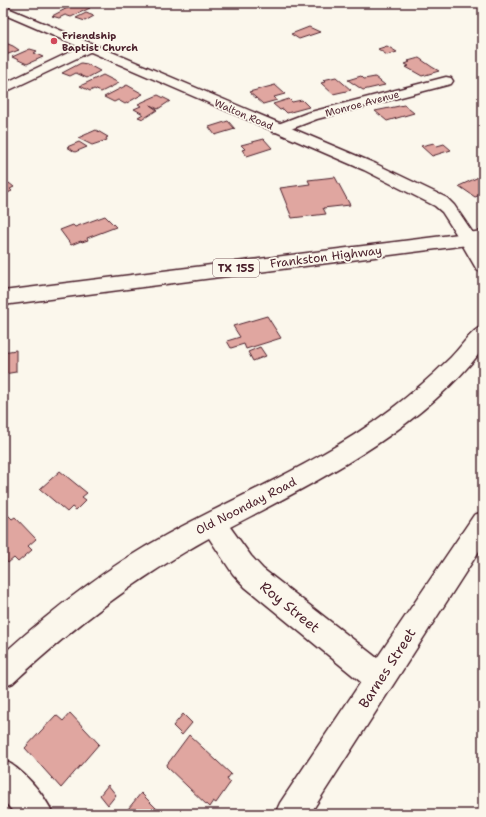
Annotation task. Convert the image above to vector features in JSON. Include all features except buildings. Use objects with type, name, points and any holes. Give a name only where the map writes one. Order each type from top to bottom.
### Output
[{"type":"street","name":"Walton Road","points":[[3,10],[278,129],[370,167],[434,198],[448,209],[476,238]]},
{"type":"street","points":[[3,89],[89,47]]},
{"type":"street","name":"Monroe Avenue","points":[[278,129],[312,116],[446,81]]},
{"type":"street","points":[[476,238],[483,266]]},
{"type":"street","name":"Frankston Highway","points":[[3,298],[476,238]]},
{"type":"street","name":"Old Noonday Road","points":[[3,673],[73,612],[141,565],[213,523],[322,467],[372,437],[413,405],[440,381],[470,351],[483,333]]},
{"type":"street","name":"Roy Street","points":[[213,523],[242,565],[254,578],[380,679]]},
{"type":"street","name":"Barnes Street","points":[[292,814],[483,523]]},
{"type":"street","points":[[3,776],[37,814]]},
{"type":"place","name":"Friendship Baptist Church","points":[[54,41]]}]
